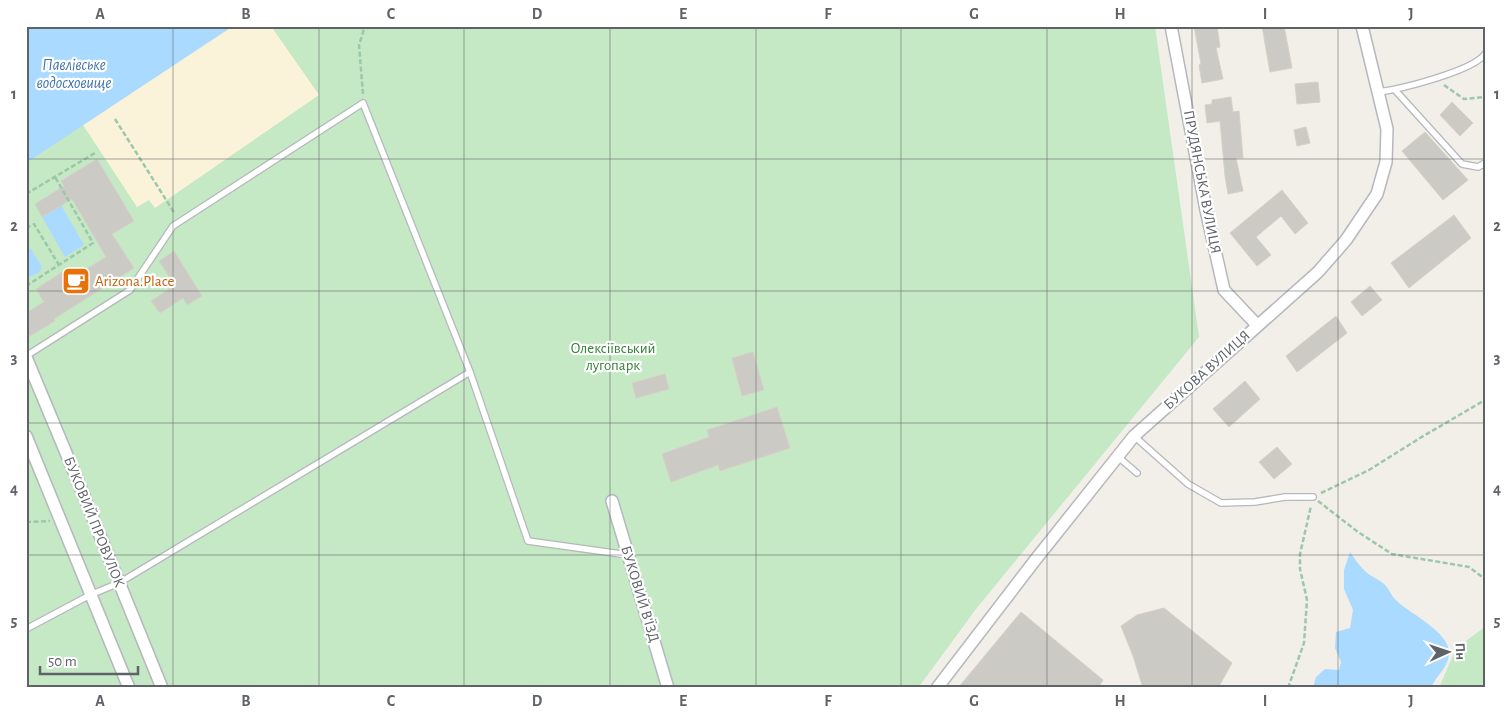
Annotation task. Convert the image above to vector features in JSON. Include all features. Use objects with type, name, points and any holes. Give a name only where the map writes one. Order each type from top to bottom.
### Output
[{"type":"street","name":"ПРУДЯНСЬКА ВУЛИЦЯ","points":[[1171,26],[1206,210],[1224,290],[1258,325]]},
{"type":"street","name":"БУКОВА ВУЛИЦЯ","points":[[937,688],[1134,436],[1318,272],[1346,240],[1377,194],[1386,162],[1387,128],[1362,26]]},
{"type":"street","name":"БУКОВИЙ ПРОВУЛОК","points":[[26,356],[162,688]]},
{"type":"street","name":"БУКОВИЙ ПРОВУЛОК","points":[[26,436],[129,688]]},
{"type":"street","name":"БУКОВИЙ В'ЇЗД","points":[[612,501],[668,688]]},
{"type":"lane","points":[[1379,92],[1395,90],[1447,74],[1481,59],[1485,54]]},
{"type":"lane","points":[[1395,90],[1462,164],[1478,167],[1485,163]]},
{"type":"lane","points":[[26,356],[130,290],[173,226],[363,103],[470,372],[528,541],[628,554]]},
{"type":"lane","points":[[26,629],[90,595],[119,583],[470,372]]},
{"type":"lane","points":[[1134,436],[1188,484],[1221,503],[1255,502],[1285,497],[1313,497]]},
{"type":"lane","points":[[1117,456],[1137,472]]},
{"type":"path","points":[[363,103],[359,45],[365,26]]},
{"type":"path","points":[[1434,78],[1464,100],[1485,97]]},
{"type":"path","points":[[114,119],[180,221]]},
{"type":"path","points":[[26,194],[95,152]]},
{"type":"path","points":[[26,286],[93,243],[55,177]]},
{"type":"path","points":[[26,228],[34,224],[59,265]]},
{"type":"path","points":[[1313,497],[1369,470],[1485,400]]},
{"type":"path","points":[[1313,497],[1358,532],[1392,554],[1469,567],[1485,579]]},
{"type":"path","points":[[1288,688],[1304,642],[1306,600],[1300,569],[1300,554],[1313,497]]},
{"type":"path","points":[[26,522],[61,520]]},
{"type":"green space","name":"Олексіївський лугопарк","points":[[26,26],[1155,26],[1199,337],[976,609],[918,688],[26,688]]},
{"type":"green space","points":[[1485,627],[1485,688],[1439,688],[1456,648]]},
{"type":"sand","points":[[233,26],[271,26],[319,95],[155,208],[149,200],[137,207],[83,125]]},
{"type":"water","name":"Павлівське водосховище","points":[[26,26],[233,26],[26,163]]},
{"type":"water","points":[[61,205],[84,245],[65,257],[42,217]]},
{"type":"water","points":[[26,247],[31,249],[42,267],[36,274],[26,277]]},
{"type":"water","points":[[1350,552],[1358,564],[1386,586],[1395,599],[1444,639],[1448,647],[1448,660],[1431,688],[1313,688],[1316,677],[1325,669],[1339,670],[1341,662],[1335,648],[1336,632],[1350,628],[1353,610],[1344,589],[1344,570]]},
{"type":"building","points":[[1194,26],[1217,26],[1220,47],[1216,48],[1223,79],[1202,83],[1199,65],[1201,64]]},
{"type":"building","points":[[1262,26],[1284,26],[1292,68],[1270,72]]},
{"type":"building","points":[[1318,82],[1320,102],[1297,104],[1295,84]]},
{"type":"building","points":[[1231,97],[1233,112],[1239,111],[1243,158],[1236,158],[1243,191],[1228,194],[1220,121],[1207,123],[1205,105],[1212,104],[1212,100]]},
{"type":"building","points":[[1452,102],[1473,123],[1460,136],[1440,115]]},
{"type":"building","points":[[1306,127],[1310,143],[1297,146],[1294,130]]},
{"type":"building","points":[[1425,132],[1468,180],[1443,200],[1402,151]]},
{"type":"building","points":[[97,159],[134,221],[112,234],[134,268],[30,336],[26,330],[26,313],[44,302],[36,289],[67,269],[72,278],[106,257],[72,199],[42,217],[35,204],[64,186],[61,181]]},
{"type":"building","points":[[1282,190],[1308,223],[1295,234],[1281,216],[1256,237],[1271,255],[1257,266],[1230,233]]},
{"type":"building","points":[[1454,215],[1471,238],[1409,288],[1391,263]]},
{"type":"building","points":[[174,251],[202,296],[187,305],[183,298],[160,313],[151,301],[175,285],[159,261]]},
{"type":"building","points":[[1370,286],[1382,300],[1362,316],[1351,302]]},
{"type":"building","points":[[1336,316],[1347,333],[1297,372],[1286,356]]},
{"type":"building","points":[[753,352],[764,390],[742,396],[732,358]]},
{"type":"building","points":[[665,374],[669,389],[636,398],[632,383]]},
{"type":"building","points":[[1245,381],[1260,399],[1229,427],[1213,409]]},
{"type":"building","points":[[777,407],[790,448],[720,471],[718,465],[671,482],[662,454],[709,437],[707,430]]},
{"type":"building","points":[[1277,447],[1292,464],[1274,479],[1259,462]]},
{"type":"building","points":[[1164,608],[1232,663],[1218,688],[1143,688],[1121,626],[1137,615]]},
{"type":"building","points":[[1021,612],[1103,680],[1098,688],[958,688]]},
{"type":"place","name":"Arizona.Place","points":[[76,281]]}]
